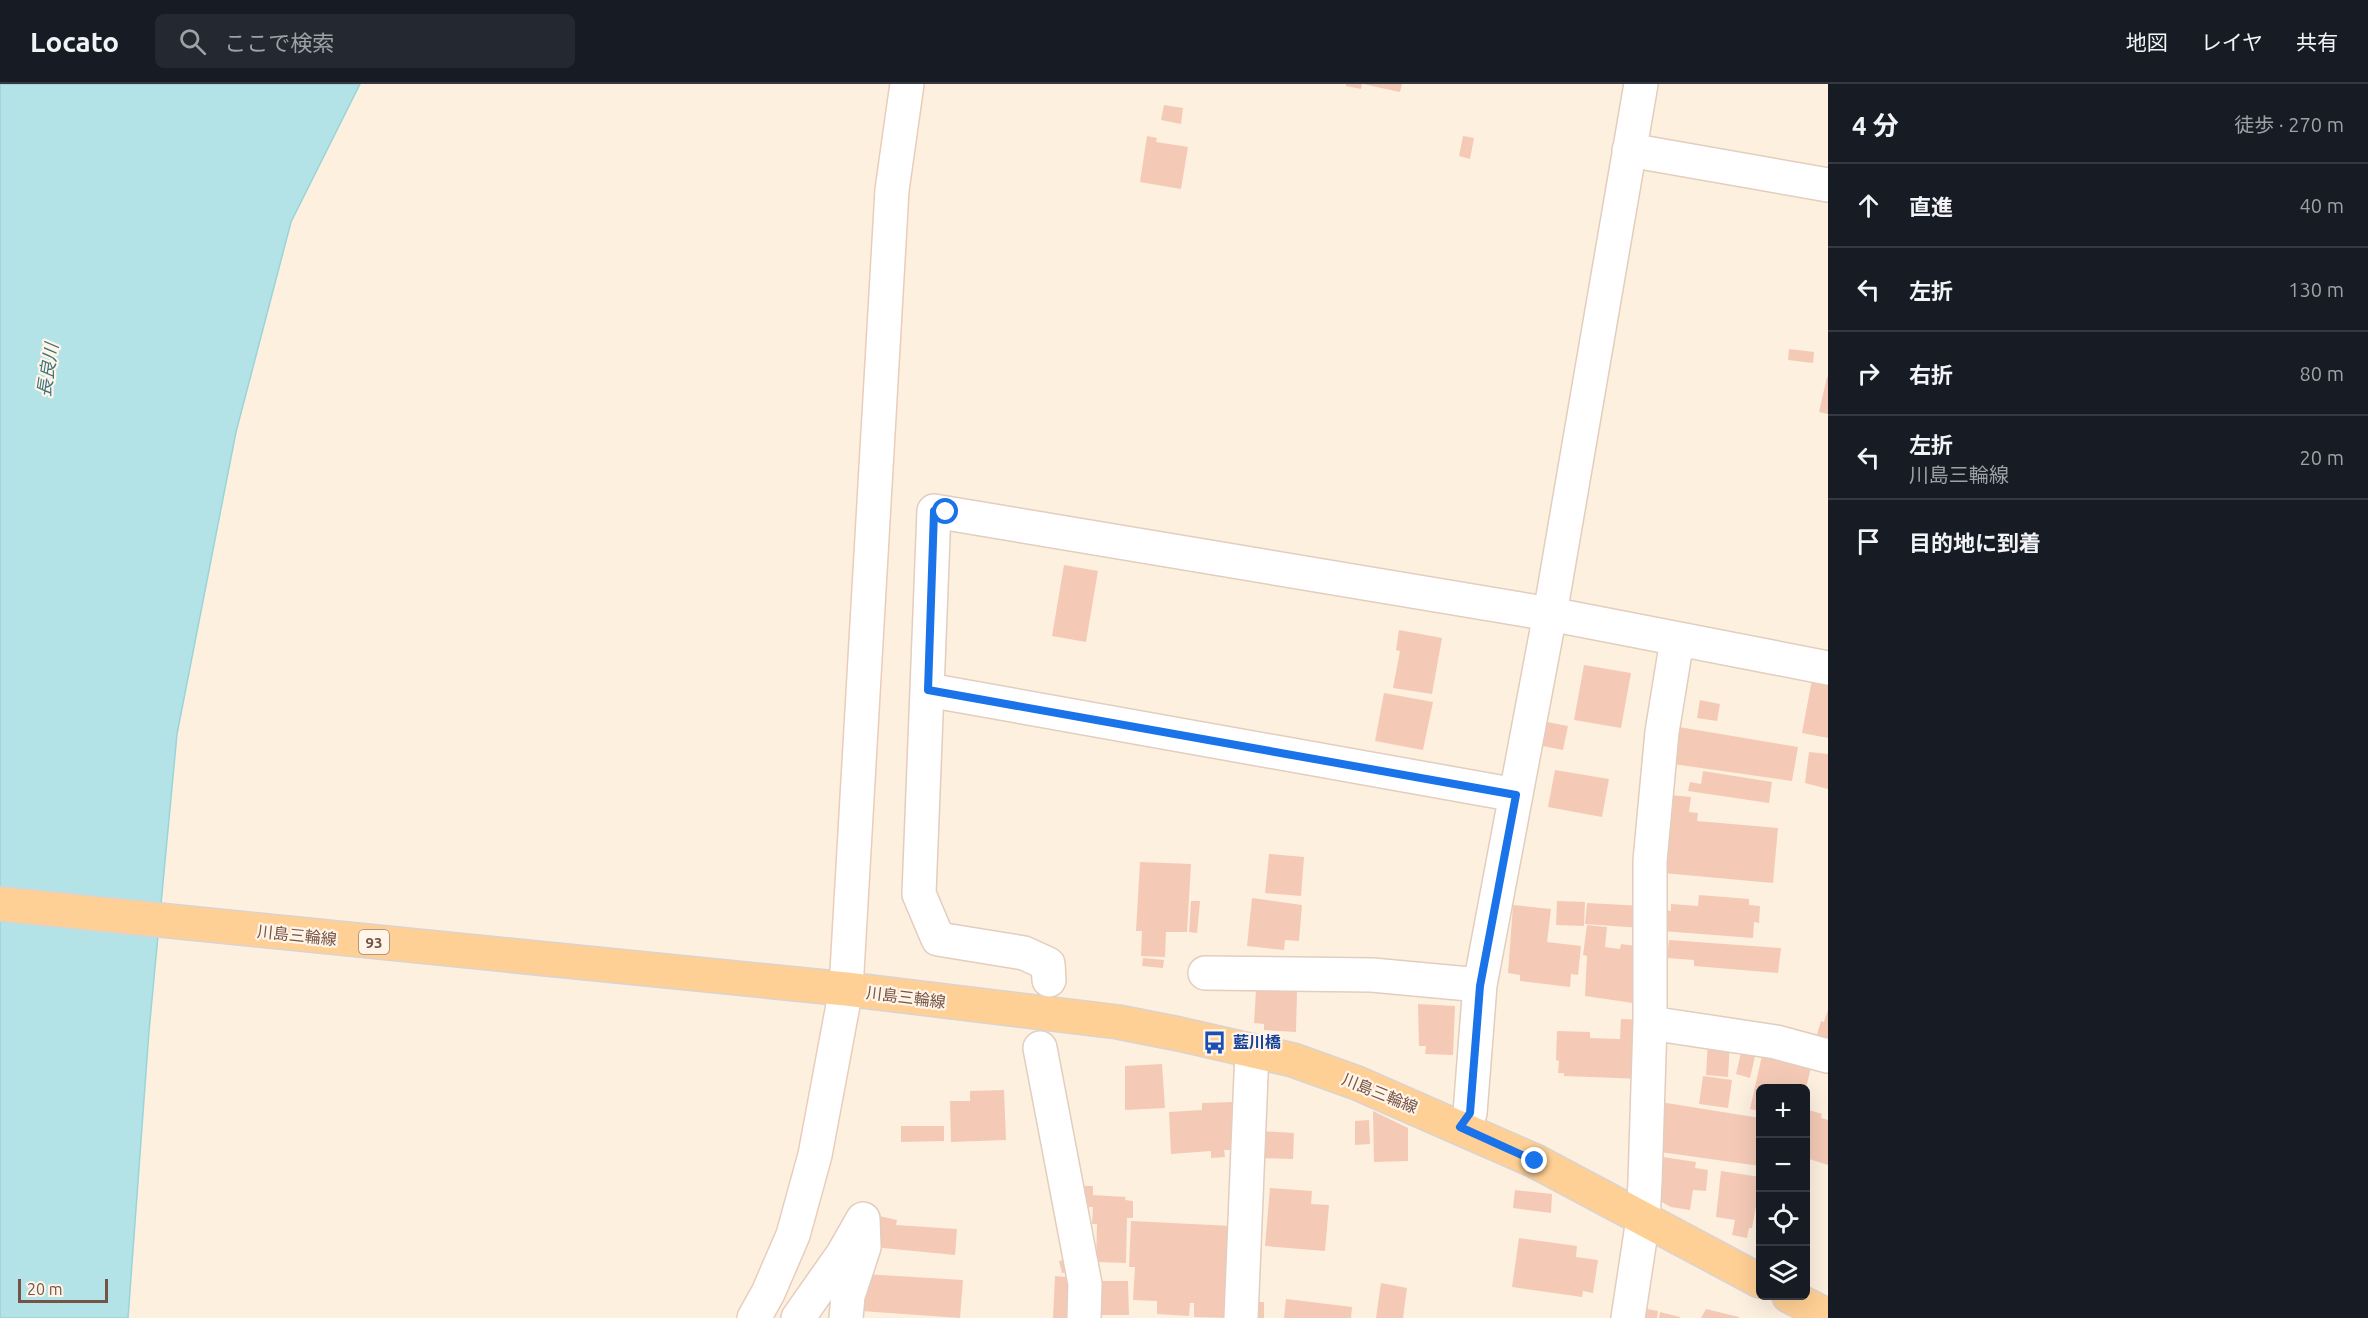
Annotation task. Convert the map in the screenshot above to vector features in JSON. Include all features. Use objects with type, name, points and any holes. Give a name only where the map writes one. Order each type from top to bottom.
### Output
[{"type":"main road","name":"川島三輪線","points":[[0,904],[747,981],[846,989],[1118,1022],[1293,1060],[1357,1083],[1535,1161],[1756,1278]]},
{"type":"main road","points":[[1797,1300],[1828,1316]]},
{"type":"street","points":[[754,1318],[768,1293],[793,1235],[812,1167],[846,989],[892,190],[907,84]]},
{"type":"street","points":[[1460,1127],[1470,1113],[1480,986],[1550,614],[1641,84]]},
{"type":"street","points":[[1629,150],[1828,185]]},
{"type":"street","points":[[1049,980],[1048,964],[1024,953],[938,939],[919,894],[934,511],[1550,614],[1828,668]]},
{"type":"street","points":[[1628,1318],[1643,1219],[1650,1023],[1650,861],[1662,732],[1677,640]]},
{"type":"street","points":[[928,690],[1516,795]]},
{"type":"street","points":[[1205,973],[1372,975],[1480,986]]},
{"type":"street","points":[[1650,1023],[1776,1042],[1828,1056]]},
{"type":"street","points":[[1040,1048],[1085,1284],[1084,1318]]},
{"type":"street","points":[[1241,1318],[1252,1051]]},
{"type":"street","points":[[798,1318],[843,1254],[863,1219],[864,1247],[848,1296],[846,1318]]},
{"type":"water","name":"長良川","points":[[0,84],[360,84],[291,222],[236,432],[177,734],[149,1031],[128,1318],[0,1318]]},
{"type":"building","points":[[1346,84],[1362,84],[1361,89],[1346,86]]},
{"type":"building","points":[[1363,84],[1402,84],[1400,92]]},
{"type":"building","points":[[1164,105],[1183,108],[1181,124],[1161,120]]},
{"type":"building","points":[[1147,136],[1157,138],[1156,142],[1188,147],[1181,189],[1140,182]]},
{"type":"building","points":[[1463,136],[1474,138],[1470,159],[1459,156]]},
{"type":"building","points":[[1789,349],[1814,352],[1813,363],[1788,360]]},
{"type":"building","points":[[1828,377],[1828,414],[1819,412]]},
{"type":"building","points":[[1064,565],[1098,571],[1086,642],[1052,636]]},
{"type":"building","points":[[1399,630],[1442,638],[1432,694],[1393,688],[1400,651],[1396,650]]},
{"type":"building","points":[[1584,665],[1631,673],[1621,728],[1574,720]]},
{"type":"building","points":[[1813,674],[1828,677],[1828,738],[1802,733]]},
{"type":"building","points":[[1384,693],[1433,702],[1423,750],[1375,741]]},
{"type":"building","points":[[1700,700],[1720,704],[1717,721],[1697,718]]},
{"type":"building","points":[[1547,722],[1568,726],[1563,750],[1543,746]]},
{"type":"building","points":[[1679,727],[1798,747],[1792,781],[1673,764]]},
{"type":"building","points":[[1809,752],[1828,754],[1828,789],[1805,783]]},
{"type":"building","points":[[1555,770],[1609,779],[1602,817],[1548,807]]},
{"type":"building","points":[[1703,771],[1772,782],[1769,803],[1688,791],[1690,782],[1701,784]]},
{"type":"building","points":[[1670,795],[1691,797],[1689,812],[1698,813],[1697,821],[1778,828],[1773,883],[1663,873]]},
{"type":"building","points":[[1269,854],[1304,857],[1301,896],[1265,893]]},
{"type":"building","points":[[1140,862],[1191,864],[1187,932],[1166,932],[1165,957],[1141,956],[1142,931],[1136,931]]},
{"type":"building","points":[[1699,895],[1749,899],[1749,905],[1760,906],[1759,923],[1754,922],[1753,938],[1662,931],[1664,910],[1671,911],[1671,904],[1698,906]]},
{"type":"building","points":[[1252,898],[1302,905],[1299,941],[1285,940],[1284,950],[1247,946]]},
{"type":"building","points":[[1191,901],[1200,901],[1197,933],[1189,932]]},
{"type":"building","points":[[1557,901],[1585,902],[1584,926],[1556,925]]},
{"type":"building","points":[[1587,903],[1643,906],[1641,928],[1585,924]]},
{"type":"building","points":[[1513,905],[1551,909],[1547,942],[1581,946],[1578,975],[1571,974],[1570,987],[1520,981],[1520,975],[1508,973]]},
{"type":"building","points":[[1587,925],[1607,927],[1605,947],[1620,949],[1621,944],[1643,947],[1633,1003],[1585,996],[1587,956],[1583,955]]},
{"type":"building","points":[[1669,940],[1781,948],[1778,973],[1694,966],[1694,960],[1667,958]]},
{"type":"building","points":[[1143,958],[1164,960],[1163,968],[1142,966]]},
{"type":"building","points":[[1256,990],[1297,992],[1296,1032],[1264,1030],[1264,1024],[1254,1023]]},
{"type":"building","points":[[1418,1004],[1455,1006],[1453,1055],[1425,1054],[1426,1046],[1419,1046]]},
{"type":"building","points":[[1828,1010],[1828,1042],[1815,1041],[1821,1021],[1824,1022]]},
{"type":"building","points":[[1621,1019],[1644,1020],[1642,1079],[1564,1076],[1564,1073],[1558,1073],[1557,1031],[1590,1032],[1590,1038],[1620,1039]]},
{"type":"building","points":[[1708,1040],[1730,1041],[1728,1077],[1706,1075]]},
{"type":"building","points":[[1742,1048],[1756,1052],[1750,1078],[1736,1074]]},
{"type":"building","points":[[1763,1051],[1812,1063],[1807,1084],[1756,1084],[1756,1110],[1750,1109]]},
{"type":"building","points":[[1162,1064],[1165,1108],[1125,1110],[1125,1066]]},
{"type":"building","points":[[1703,1076],[1732,1080],[1728,1108],[1699,1104]]},
{"type":"building","points":[[1004,1090],[1006,1140],[951,1142],[950,1101],[970,1101],[970,1091]]},
{"type":"building","points":[[1654,1101],[1756,1117],[1756,1165],[1653,1151]]},
{"type":"building","points":[[1232,1102],[1234,1150],[1224,1150],[1225,1157],[1211,1158],[1211,1151],[1171,1154],[1169,1112],[1202,1110],[1202,1103]]},
{"type":"building","points":[[1810,1110],[1822,1114],[1821,1118],[1828,1120],[1828,1165],[1810,1159]]},
{"type":"building","points":[[1373,1111],[1408,1128],[1408,1161],[1374,1162]]},
{"type":"building","points":[[1369,1120],[1370,1144],[1355,1145],[1355,1121]]},
{"type":"building","points":[[901,1126],[944,1126],[944,1141],[901,1142]]},
{"type":"building","points":[[1260,1131],[1294,1133],[1293,1159],[1259,1158]]},
{"type":"building","points":[[1663,1157],[1696,1162],[1695,1168],[1708,1170],[1706,1191],[1693,1190],[1690,1210],[1671,1207],[1658,1200]]},
{"type":"building","points":[[1721,1171],[1756,1176],[1756,1206],[1752,1228],[1749,1228],[1747,1238],[1732,1235],[1735,1220],[1716,1217]]},
{"type":"building","points":[[1085,1186],[1093,1186],[1093,1195],[1126,1197],[1125,1200],[1133,1201],[1133,1218],[1127,1218],[1126,1263],[1096,1262],[1097,1224],[1092,1224],[1093,1207],[1085,1207]]},
{"type":"building","points":[[1270,1188],[1312,1191],[1311,1204],[1329,1205],[1325,1251],[1265,1246]]},
{"type":"building","points":[[1515,1190],[1552,1194],[1551,1213],[1513,1208]]},
{"type":"building","points":[[879,1216],[897,1220],[896,1225],[957,1229],[955,1255],[873,1247]]},
{"type":"building","points":[[1131,1221],[1232,1226],[1228,1318],[1194,1317],[1194,1303],[1190,1303],[1189,1316],[1157,1314],[1157,1301],[1133,1300],[1135,1267],[1129,1267]]},
{"type":"building","points":[[1519,1238],[1577,1246],[1576,1257],[1598,1260],[1593,1293],[1583,1291],[1582,1297],[1512,1287]]},
{"type":"building","points":[[1074,1258],[1076,1271],[1062,1273],[1059,1261]]},
{"type":"building","points":[[864,1274],[963,1280],[960,1318],[861,1311]]},
{"type":"building","points":[[1055,1276],[1077,1278],[1075,1318],[1053,1318]]},
{"type":"building","points":[[1100,1281],[1128,1281],[1129,1315],[1100,1315]]},
{"type":"building","points":[[1381,1283],[1407,1288],[1403,1318],[1376,1318]]},
{"type":"building","points":[[1286,1299],[1352,1307],[1351,1318],[1284,1318]]},
{"type":"building","points":[[1251,1302],[1264,1302],[1264,1318],[1252,1318]]},
{"type":"building","points":[[1642,1308],[1658,1311],[1657,1318],[1640,1318]]},
{"type":"building","points":[[1706,1309],[1739,1317],[1739,1318],[1701,1318]]},
{"type":"building","points":[[1660,1312],[1680,1317],[1680,1318],[1659,1318]]},
{"type":"place","name":"藍川橋","points":[[1215,1042]]},
{"type":"route","points":[[946,512],[934,511],[928,690],[1516,795],[1480,986],[1470,1113],[1460,1127],[1535,1161]]}]
